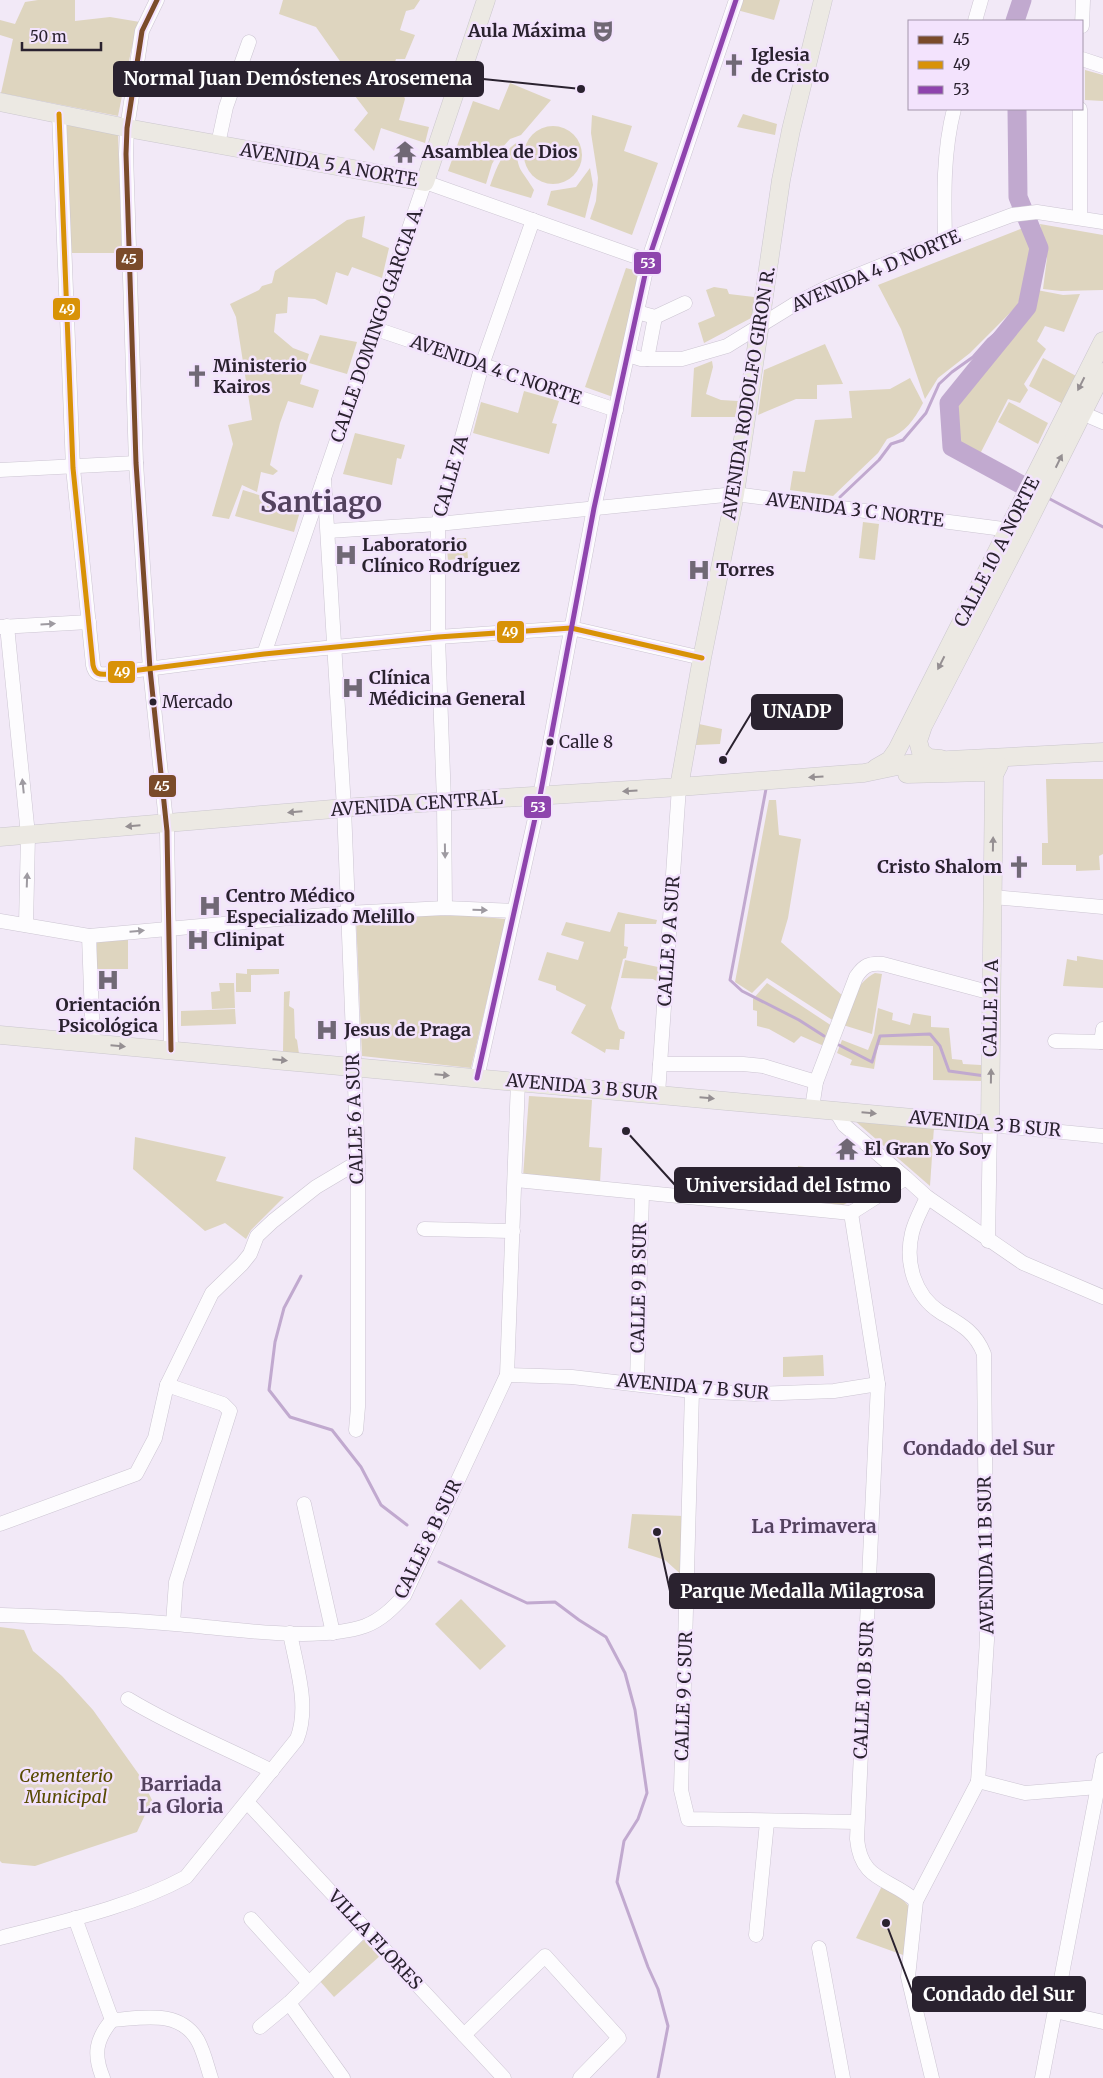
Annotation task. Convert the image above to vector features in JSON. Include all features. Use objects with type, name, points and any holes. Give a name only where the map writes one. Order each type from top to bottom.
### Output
[{"type":"main road","name":"CALLE DOMINGO GARCIA A.","points":[[425,182],[486,0]]},
{"type":"main road","name":"AVENIDA RODOLFO GIRON R.","points":[[679,788],[702,658],[735,494],[781,180],[791,130],[824,0]]},
{"type":"main road","name":"AVENIDA 5 A NORTE","points":[[0,102],[127,128],[425,182]]},
{"type":"main road","name":"CALLE 10 A NORTE","points":[[949,760],[926,756],[919,748],[918,741],[923,726],[968,625],[1076,410],[1103,341]]},
{"type":"main road","name":"CALLE 10 A NORTE","points":[[1076,410],[1103,372]]},
{"type":"main road","name":"CALLE 10 A NORTE","points":[[864,774],[890,760],[897,750],[902,738],[968,625]]},
{"type":"main road","points":[[902,738],[903,755],[907,764]]},
{"type":"main road","points":[[864,774],[907,764],[949,760],[1103,752]]},
{"type":"main road","points":[[864,774],[986,772],[1103,761]]},
{"type":"main road","points":[[907,764],[921,767],[996,770]]},
{"type":"main road","name":"CALLE 12 A","points":[[990,1125],[996,770]]},
{"type":"main road","name":"AVENIDA CENTRAL","points":[[0,837],[344,808],[679,788],[864,774]]},
{"type":"main road","name":"AVENIDA 3 B SUR","points":[[0,1035],[990,1125]]},
{"type":"main road","points":[[968,1123],[981,1116],[990,1105]]},
{"type":"street","points":[[157,0],[142,32],[127,128],[136,463],[150,669],[166,823],[171,1050]]},
{"type":"street","points":[[477,1078],[540,796],[594,508],[648,261],[736,0]]},
{"type":"street","points":[[976,20],[981,0]]},
{"type":"street","points":[[1082,20],[1084,0]]},
{"type":"street","points":[[218,144],[226,107],[249,42]]},
{"type":"street","points":[[1083,59],[1103,66]]},
{"type":"street","points":[[945,240],[944,186],[948,132],[954,110]]},
{"type":"street","points":[[1080,110],[1080,218]]},
{"type":"street","points":[[59,114],[73,468],[94,671],[100,675],[334,647],[438,637],[571,628],[702,658]]},
{"type":"street","name":"AVENIDA 5 A NORTE","points":[[425,182],[648,261]]},
{"type":"street","name":"CALLE DOMINGO GARCIA A.","points":[[264,654],[425,182]]},
{"type":"street","name":"AVENIDA 4 D NORTE","points":[[628,355],[647,359],[682,359],[727,346],[828,287],[1012,215],[1036,212],[1103,222]]},
{"type":"street","name":"CALLE 7A","points":[[445,908],[444,802],[438,637],[438,524],[482,365],[532,220]]},
{"type":"street","points":[[637,312],[655,316],[685,303]]},
{"type":"street","points":[[647,359],[655,316]]},
{"type":"street","name":"AVENIDA 4 C NORTE","points":[[376,329],[616,410]]},
{"type":"street","points":[[1076,410],[1103,422]]},
{"type":"street","points":[[0,470],[73,468],[136,463]]},
{"type":"street","name":"CALLE DOMINGO GARCIA A.","points":[[324,478],[344,808]]},
{"type":"street","name":"AVENIDA 3 C NORTE","points":[[328,531],[438,524],[735,494],[1015,533]]},
{"type":"street","points":[[26,925],[28,835],[4,626],[89,622]]},
{"type":"street","name":"CALLE 9 A SUR","points":[[658,1094],[679,788]]},
{"type":"street","name":"CALLE 6 A SUR","points":[[344,808],[358,1162],[358,1407],[356,1430]]},
{"type":"street","points":[[993,897],[1103,907]]},
{"type":"street","points":[[0,921],[89,936],[347,913],[445,908],[514,911]]},
{"type":"street","points":[[89,936],[93,1044]]},
{"type":"street","points":[[812,1108],[816,1082],[856,977],[864,966],[872,963],[883,964],[992,992]]},
{"type":"street","points":[[1055,1041],[1102,1038]]},
{"type":"street","points":[[660,1064],[743,1064],[763,1066],[816,1082]]},
{"type":"street","name":"CALLE 8 B SUR","points":[[0,1615],[173,1624],[290,1633],[333,1633],[366,1625],[389,1612],[404,1596],[507,1375],[516,1180],[518,1081]]},
{"type":"street","points":[[835,1110],[844,1125],[927,1197],[988,1241],[1022,1263],[1103,1296]]},
{"type":"street","name":"AVENIDA 3 B SUR","points":[[990,1125],[1103,1136]]},
{"type":"street","name":"CALLE 12 A","points":[[988,1241],[990,1125]]},
{"type":"street","points":[[0,1524],[136,1474],[155,1438],[167,1386],[212,1293],[246,1259],[257,1236],[316,1187],[358,1162]]},
{"type":"street","points":[[516,1180],[851,1212],[906,1178]]},
{"type":"street","name":"CALLE 9 B SUR","points":[[637,1384],[642,1192]]},
{"type":"street","name":"AVENIDA 11 B SUR","points":[[916,1901],[978,1781],[987,1640],[984,1354],[979,1340],[961,1325],[931,1305],[915,1282],[911,1269],[910,1244],[915,1223],[927,1197]]},
{"type":"street","name":"CALLE 10 B SUR","points":[[851,1212],[878,1384],[857,1822],[858,1852],[867,1869],[916,1901]]},
{"type":"street","points":[[424,1229],[513,1231]]},
{"type":"street","name":"AVENIDA 7 B SUR","points":[[507,1375],[572,1377],[692,1391],[784,1394],[834,1391],[878,1384]]},
{"type":"street","points":[[167,1386],[223,1404],[230,1411],[176,1582],[173,1624]]},
{"type":"street","name":"CALLE 9 C SUR","points":[[692,1391],[681,1790],[688,1819],[767,1822]]},
{"type":"street","points":[[304,1504],[333,1633]]},
{"type":"street","points":[[0,1938],[75,1918],[165,1888],[186,1877],[297,1739],[302,1727],[299,1680],[290,1633]]},
{"type":"street","points":[[128,1699],[161,1719],[214,1742],[272,1771]]},
{"type":"street","points":[[1042,2078],[1103,1760]]},
{"type":"street","points":[[978,1781],[1025,1793],[1098,1787]]},
{"type":"street","name":"VILLA FLORES","points":[[247,1802],[504,2078]]},
{"type":"street","points":[[756,1935],[767,1822],[857,1822]]},
{"type":"street","points":[[916,1901],[908,1977],[932,2078]]},
{"type":"street","points":[[75,1918],[112,2020]]},
{"type":"street","points":[[252,1919],[310,1983]]},
{"type":"street","points":[[260,2027],[289,2003],[364,1929]]},
{"type":"street","points":[[819,1948],[843,2078]]},
{"type":"street","points":[[464,2035],[545,1956],[619,2038],[580,2078]]},
{"type":"street","points":[[289,2003],[343,2078]]},
{"type":"street","points":[[1055,2011],[1103,2022]]},
{"type":"street","points":[[103,2078],[96,2046],[102,2032],[112,2020],[162,2017],[178,2021],[189,2028],[198,2041],[212,2078]]},
{"type":"green space","points":[[75,0],[75,21],[110,17],[140,22],[131,51],[118,116],[1,93],[13,39],[0,35],[0,20],[15,24],[25,2]]},
{"type":"green space","points":[[283,0],[420,0],[414,9],[406,11],[400,30],[415,35],[405,59],[396,59],[388,84],[400,85],[405,99],[399,120],[429,127],[425,143],[381,128],[374,151],[354,130],[368,113],[355,96],[361,91],[316,27],[279,14]]},
{"type":"green space","points":[[741,0],[780,0],[774,20],[737,10]]},
{"type":"green space","points":[[1085,70],[1103,75],[1103,101],[1085,100]]},
{"type":"green space","points":[[510,83],[551,100],[521,135],[510,139],[500,150],[492,164],[486,184],[448,171],[473,101],[499,110]]},
{"type":"green space","points":[[743,114],[777,124],[775,135],[737,127]]},
{"type":"green space","points":[[592,115],[632,126],[624,151],[658,163],[632,235],[590,219],[596,201],[598,178],[591,133]]},
{"type":"green space","points":[[62,121],[118,131],[122,253],[68,253]]},
{"type":"green space","points":[[553,126],[569,131],[577,139],[582,155],[577,171],[569,179],[553,184],[537,179],[529,171],[524,155],[529,139],[537,131]]},
{"type":"green space","points":[[518,142],[518,164],[534,190],[531,198],[490,186],[504,155]]},
{"type":"green space","points":[[590,168],[593,185],[585,218],[547,205],[551,191],[576,187]]},
{"type":"green space","points":[[365,216],[362,237],[389,248],[382,278],[352,267],[348,276],[336,272],[327,305],[315,299],[288,297],[287,313],[276,314],[274,332],[293,348],[309,354],[300,384],[319,390],[313,408],[288,401],[280,423],[270,465],[278,471],[273,475],[261,472],[257,492],[242,485],[229,519],[212,516],[233,444],[228,425],[252,420],[236,317],[230,304],[259,290],[262,286],[272,283],[275,271],[347,220]]},
{"type":"green space","points":[[1040,224],[1103,235],[1103,290],[1061,291],[1043,289],[1047,258]]},
{"type":"green space","points":[[1023,228],[1031,250],[1018,305],[970,353],[938,378],[925,399],[901,329],[878,285]]},
{"type":"green space","points":[[626,268],[641,272],[613,397],[585,387]]},
{"type":"green space","points":[[714,287],[727,289],[729,294],[754,297],[753,317],[704,343],[698,323],[715,316],[706,290]]},
{"type":"green space","points":[[1037,290],[1063,295],[1080,294],[1064,332],[1045,326],[1037,341],[1046,349],[1024,384],[1028,390],[1020,403],[1008,399],[980,454],[959,442],[955,404],[1032,308]]},
{"type":"green space","points":[[320,335],[357,342],[347,374],[309,363]]},
{"type":"green space","points":[[825,344],[843,384],[817,385],[817,399],[796,399],[758,415],[764,370]]},
{"type":"green space","points":[[1043,358],[1078,377],[1063,404],[1029,386]]},
{"type":"green space","points":[[712,361],[713,367],[706,394],[721,400],[738,401],[735,417],[691,417],[694,368]]},
{"type":"green space","points":[[910,378],[923,403],[916,415],[904,429],[887,439],[878,453],[833,496],[790,490],[793,471],[805,472],[815,420],[852,418],[849,391],[890,389]]},
{"type":"green space","points":[[524,391],[559,401],[552,423],[557,424],[549,454],[473,433],[481,402],[518,413]]},
{"type":"green space","points":[[1009,402],[1048,423],[1038,444],[998,422]]},
{"type":"green space","points":[[355,433],[405,445],[401,459],[397,458],[392,485],[343,474]]},
{"type":"green space","points":[[243,490],[301,508],[294,532],[235,516]]},
{"type":"green space","points":[[863,522],[879,524],[875,560],[859,558]]},
{"type":"green space","points":[[466,538],[468,558],[448,560],[446,539]]},
{"type":"green space","points":[[699,724],[722,729],[720,744],[696,745]]},
{"type":"green space","points":[[1046,779],[1103,779],[1103,854],[1099,856],[1100,870],[1076,871],[1076,865],[1042,865],[1042,843],[1048,843]]},
{"type":"green space","points":[[769,800],[776,800],[779,835],[801,839],[788,918],[781,942],[843,996],[834,1021],[767,978],[752,993],[735,982]]},
{"type":"green space","points":[[618,912],[657,920],[656,924],[625,924],[624,946],[628,947],[626,958],[623,959],[611,1008],[619,1029],[625,1032],[624,1039],[620,1039],[619,1050],[606,1049],[605,1053],[571,1033],[586,1005],[556,990],[556,986],[538,980],[547,952],[578,960],[584,942],[561,935],[566,922],[610,932]]},
{"type":"green space","points":[[446,914],[506,919],[471,1068],[362,1056],[356,918]]},
{"type":"green space","points":[[128,940],[128,969],[97,969],[97,941]]},
{"type":"green space","points":[[1077,956],[1103,960],[1103,988],[1063,986],[1067,959],[1077,961]]},
{"type":"green space","points":[[625,960],[658,967],[658,982],[653,979],[621,978]]},
{"type":"green space","points":[[247,969],[279,969],[279,974],[251,975],[251,992],[236,992],[236,973],[247,974]]},
{"type":"green space","points":[[875,973],[882,974],[872,1034],[843,1025],[858,989],[868,977]]},
{"type":"green space","points":[[219,983],[234,983],[235,1008],[212,1009],[211,992],[220,991]]},
{"type":"green space","points":[[767,983],[832,1026],[824,1046],[801,1036],[794,1043],[769,1029],[757,1026],[757,1011],[753,1010],[753,999]]},
{"type":"green space","points":[[290,991],[289,1006],[294,1009],[295,1038],[299,1054],[283,1052],[284,992]]},
{"type":"green space","points":[[878,1008],[893,1013],[892,1020],[910,1025],[913,1013],[931,1016],[931,1027],[949,1028],[952,1059],[962,1060],[963,1064],[981,1065],[982,1081],[933,1080],[933,1046],[878,1045],[874,1069],[850,1065],[852,1060],[837,1053],[842,1040],[868,1050],[874,1035]]},
{"type":"green space","points":[[235,1009],[236,1024],[181,1026],[181,1011]]},
{"type":"green space","points":[[529,1096],[592,1100],[589,1147],[602,1148],[600,1183],[523,1177]]},
{"type":"green space","points":[[854,1120],[934,1127],[930,1186]]},
{"type":"green space","points":[[135,1137],[226,1157],[216,1181],[284,1197],[251,1230],[246,1239],[225,1223],[205,1231],[133,1169]]},
{"type":"green space","points":[[798,1166],[892,1180],[843,1205],[794,1200]]},
{"type":"green space","points":[[823,1355],[824,1376],[783,1377],[783,1357]]},
{"type":"green space","points":[[632,1514],[684,1516],[685,1578],[665,1560],[628,1548]]},
{"type":"green space","points":[[461,1599],[506,1646],[480,1670],[435,1624]]},
{"type":"green space","name":"Cementerio Municipal","points":[[0,1627],[24,1630],[33,1651],[62,1676],[93,1710],[140,1776],[152,1800],[137,1832],[35,1866],[2,1863],[0,1861]]},
{"type":"green space","points":[[882,1886],[901,1897],[910,1908],[903,1955],[856,1938]]},
{"type":"green space","points":[[366,1938],[381,1955],[334,1997],[319,1980]]},
{"type":"waterway","points":[[1015,20],[1022,0]]},
{"type":"waterway","points":[[1017,110],[1018,197],[1039,248],[1027,307],[949,403],[952,447],[1020,484]]},
{"type":"waterway","points":[[840,497],[879,460],[891,444],[903,440],[926,413],[939,384],[973,357],[988,340],[1027,307]]},
{"type":"waterway","points":[[1048,498],[1103,527]]},
{"type":"waterway","points":[[766,789],[730,980],[742,991],[799,1020],[824,1036]]},
{"type":"waterway","points":[[839,1045],[872,1062],[880,1036],[930,1034],[940,1046],[949,1071],[985,1076]]},
{"type":"waterway","points":[[301,1276],[284,1308],[275,1342],[269,1390],[290,1417],[332,1430],[361,1467],[381,1505],[407,1525]]},
{"type":"waterway","points":[[439,1562],[527,1603],[555,1602],[606,1637],[625,1673],[635,1710],[647,1793],[638,1819],[624,1841],[617,1882],[658,1989],[668,2026],[658,2078]]},
{"type":"transit line","name":"45","points":[[157,0],[142,31],[127,128],[126,154],[136,463],[150,669],[167,831],[171,1050]]},
{"type":"transit line","name":"53","points":[[477,1078],[540,796],[594,508],[648,261],[736,0]]},
{"type":"transit line","name":"49","points":[[59,114],[73,468],[93,665],[96,672],[108,674],[264,654],[438,637],[571,628],[702,658]]},
{"type":"place","name":"Aula Máxima","points":[[603,31]]},
{"type":"place","name":"Iglesia de Cristo","points":[[734,65]]},
{"type":"place","name":"Normal Juan Demóstenes Arosemena","points":[[581,89]]},
{"type":"place","name":"Asamblea de Dios","points":[[405,152]]},
{"type":"place","name":"Ministerio Kairos","points":[[197,376]]},
{"type":"place","name":"Laboratorio Clínico Rodríguez","points":[[346,555]]},
{"type":"place","name":"Torres","points":[[699,570]]},
{"type":"place","name":"Clínica Médicina General","points":[[353,688]]},
{"type":"place","name":"Mercado","points":[[153,702]]},
{"type":"place","name":"Calle 8","points":[[550,742]]},
{"type":"place","name":"UNADP","points":[[723,760]]},
{"type":"place","name":"Cristo Shalom","points":[[1019,867]]},
{"type":"place","name":"Centro Médico Especializado Melillo","points":[[210,906]]},
{"type":"place","name":"Clinipat","points":[[198,940]]},
{"type":"place","name":"Orientación Psicológica","points":[[108,980]]},
{"type":"place","name":"Jesus de Praga","points":[[327,1030]]},
{"type":"place","name":"Universidad del Istmo","points":[[626,1131]]},
{"type":"place","name":"El Gran Yo Soy","points":[[847,1149]]},
{"type":"place","name":"Parque Medalla Milagrosa","points":[[657,1532]]},
{"type":"place","name":"Condado del Sur","points":[[886,1923]]},
{"type":"district","name":"Santiago","points":[[321,502]]},
{"type":"district","name":"Condado del Sur","points":[[979,1448]]},
{"type":"district","name":"La Primavera","points":[[814,1526]]},
{"type":"district","name":"Barriada La Gloria","points":[[181,1795]]}]
